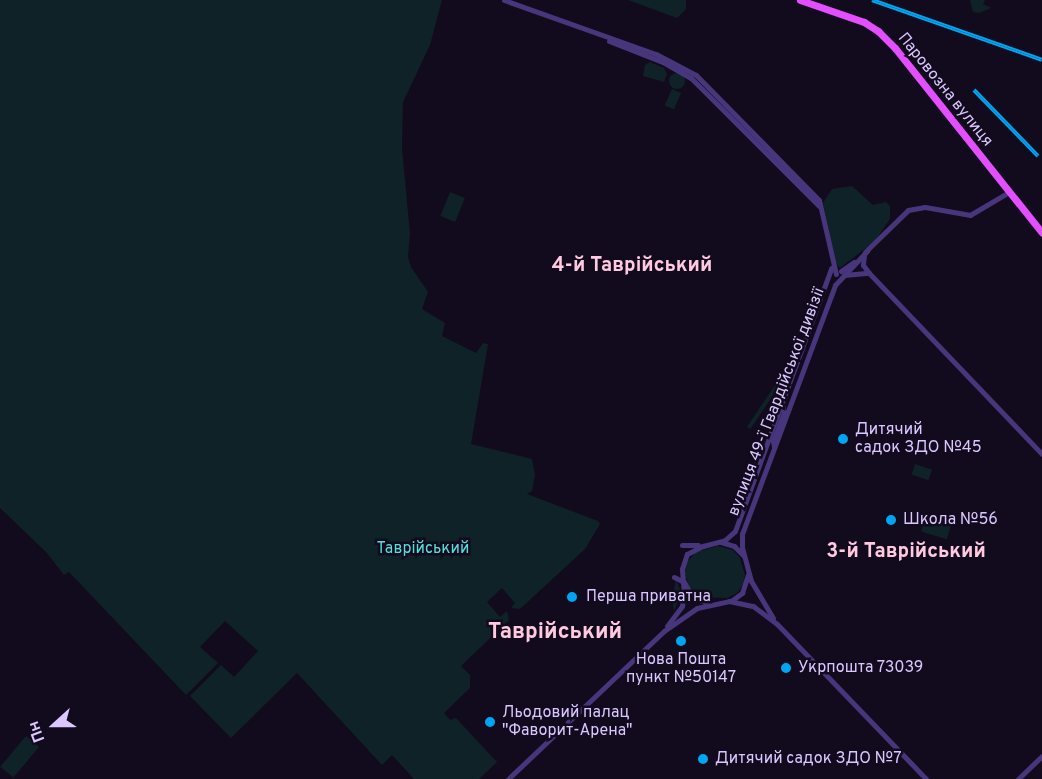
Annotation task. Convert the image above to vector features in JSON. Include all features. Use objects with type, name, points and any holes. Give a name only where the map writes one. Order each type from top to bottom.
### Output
[{"type":"main road","name":"Паровозна вулиця","points":[[800,0],[864,22],[878,31],[895,48],[1042,232]]},
{"type":"street","points":[[504,0],[603,37],[657,54],[696,75],[819,200],[831,257],[841,274]]},
{"type":"street","points":[[841,274],[908,210],[925,207],[970,215],[1009,192]]},
{"type":"street","points":[[867,251],[862,261],[869,273],[1042,454]]},
{"type":"street","points":[[831,257],[829,277],[869,273]]},
{"type":"street","name":"вулиця 49-ї Гвардійської дивізії","points":[[745,559],[742,534],[841,274]]},
{"type":"street","name":"вулиця 49-ї Гвардійської дивізії","points":[[720,542],[735,531],[829,277]]},
{"type":"street","points":[[753,485],[758,482],[770,451],[774,448],[773,441],[784,412],[782,403]]},
{"type":"street","points":[[687,554],[703,546],[720,542],[734,546],[745,559],[761,602],[777,624],[926,779]]},
{"type":"street","points":[[703,546],[682,545],[687,548],[687,554],[682,569],[678,576],[674,577],[684,582],[692,597],[711,604]]},
{"type":"street","points":[[729,601],[742,593],[746,586],[748,569]]},
{"type":"street","points":[[664,631],[682,606],[684,582]]},
{"type":"street","points":[[508,779],[652,641],[688,613],[711,604],[729,601],[753,606],[777,624]]},
{"type":"street","points":[[1018,779],[1042,756]]},
{"type":"green space","points":[[0,0],[442,0],[430,45],[403,102],[402,148],[410,233],[408,257],[411,267],[428,292],[422,309],[445,323],[442,336],[476,353],[483,343],[488,344],[471,444],[532,459],[535,475],[532,491],[527,494],[598,521],[600,524],[585,549],[520,609],[511,608],[515,603],[502,588],[487,602],[500,617],[507,611],[509,620],[461,666],[470,675],[470,688],[444,713],[450,720],[456,718],[497,762],[479,779],[414,779],[392,755],[382,765],[297,673],[231,738],[190,696],[221,665],[234,677],[258,651],[225,621],[200,647],[218,663],[186,695],[69,572],[64,575],[46,552],[0,508]]},
{"type":"green space","points":[[628,0],[686,0],[686,9],[677,18]]},
{"type":"green space","points":[[970,0],[985,0],[983,4],[991,8],[979,13],[973,12]]},
{"type":"green space","points":[[650,62],[664,68],[667,74],[664,82],[643,76],[645,65]]},
{"type":"green space","points":[[674,73],[680,73],[685,81],[683,87],[674,89],[669,84],[669,78]]},
{"type":"green space","points":[[672,89],[681,93],[674,110],[665,105]]},
{"type":"green space","points":[[852,186],[873,205],[886,202],[890,206],[890,219],[875,241],[840,268],[835,262],[823,203],[832,189]]},
{"type":"green space","points":[[450,192],[465,198],[455,222],[440,216]]},
{"type":"green space","points":[[790,363],[793,365],[750,429],[747,427]]},
{"type":"green space","points":[[761,440],[765,441],[746,491],[743,490]]},
{"type":"green space","points":[[915,464],[932,470],[928,480],[911,474]]},
{"type":"green space","points":[[925,518],[951,526],[947,539],[921,531]]},
{"type":"green space","points":[[718,546],[733,550],[740,558],[745,575],[743,585],[737,593],[727,598],[699,597],[689,587],[685,573],[687,562],[696,552]]},
{"type":"green space","points":[[676,580],[681,591],[674,612],[672,598]]},
{"type":"green space","points":[[26,736],[39,747],[13,778],[0,767]]},
{"type":"railway","points":[[872,0],[1042,60]]},
{"type":"railway","points":[[974,90],[1038,156]]},
{"type":"place","name":"Дитячий садок ЗДО №45","points":[[843,439]]},
{"type":"place","name":"Школа №56","points":[[891,520]]},
{"type":"place","name":"Перша приватна","points":[[572,597]]},
{"type":"place","name":"Нова Пошта пункт №50147","points":[[681,641]]},
{"type":"place","name":"Укрпошта 73039","points":[[786,668]]},
{"type":"place","name":"Льодовий палац \"Фаворит-Арена\"","points":[[490,722]]},
{"type":"place","name":"Дитячий садок ЗДО №7","points":[[703,759]]},
{"type":"district","name":"4-й Таврійський","points":[[632,266]]},
{"type":"district","name":"3-й Таврійський","points":[[906,552]]},
{"type":"district","name":"Таврійський","points":[[555,633]]}]
